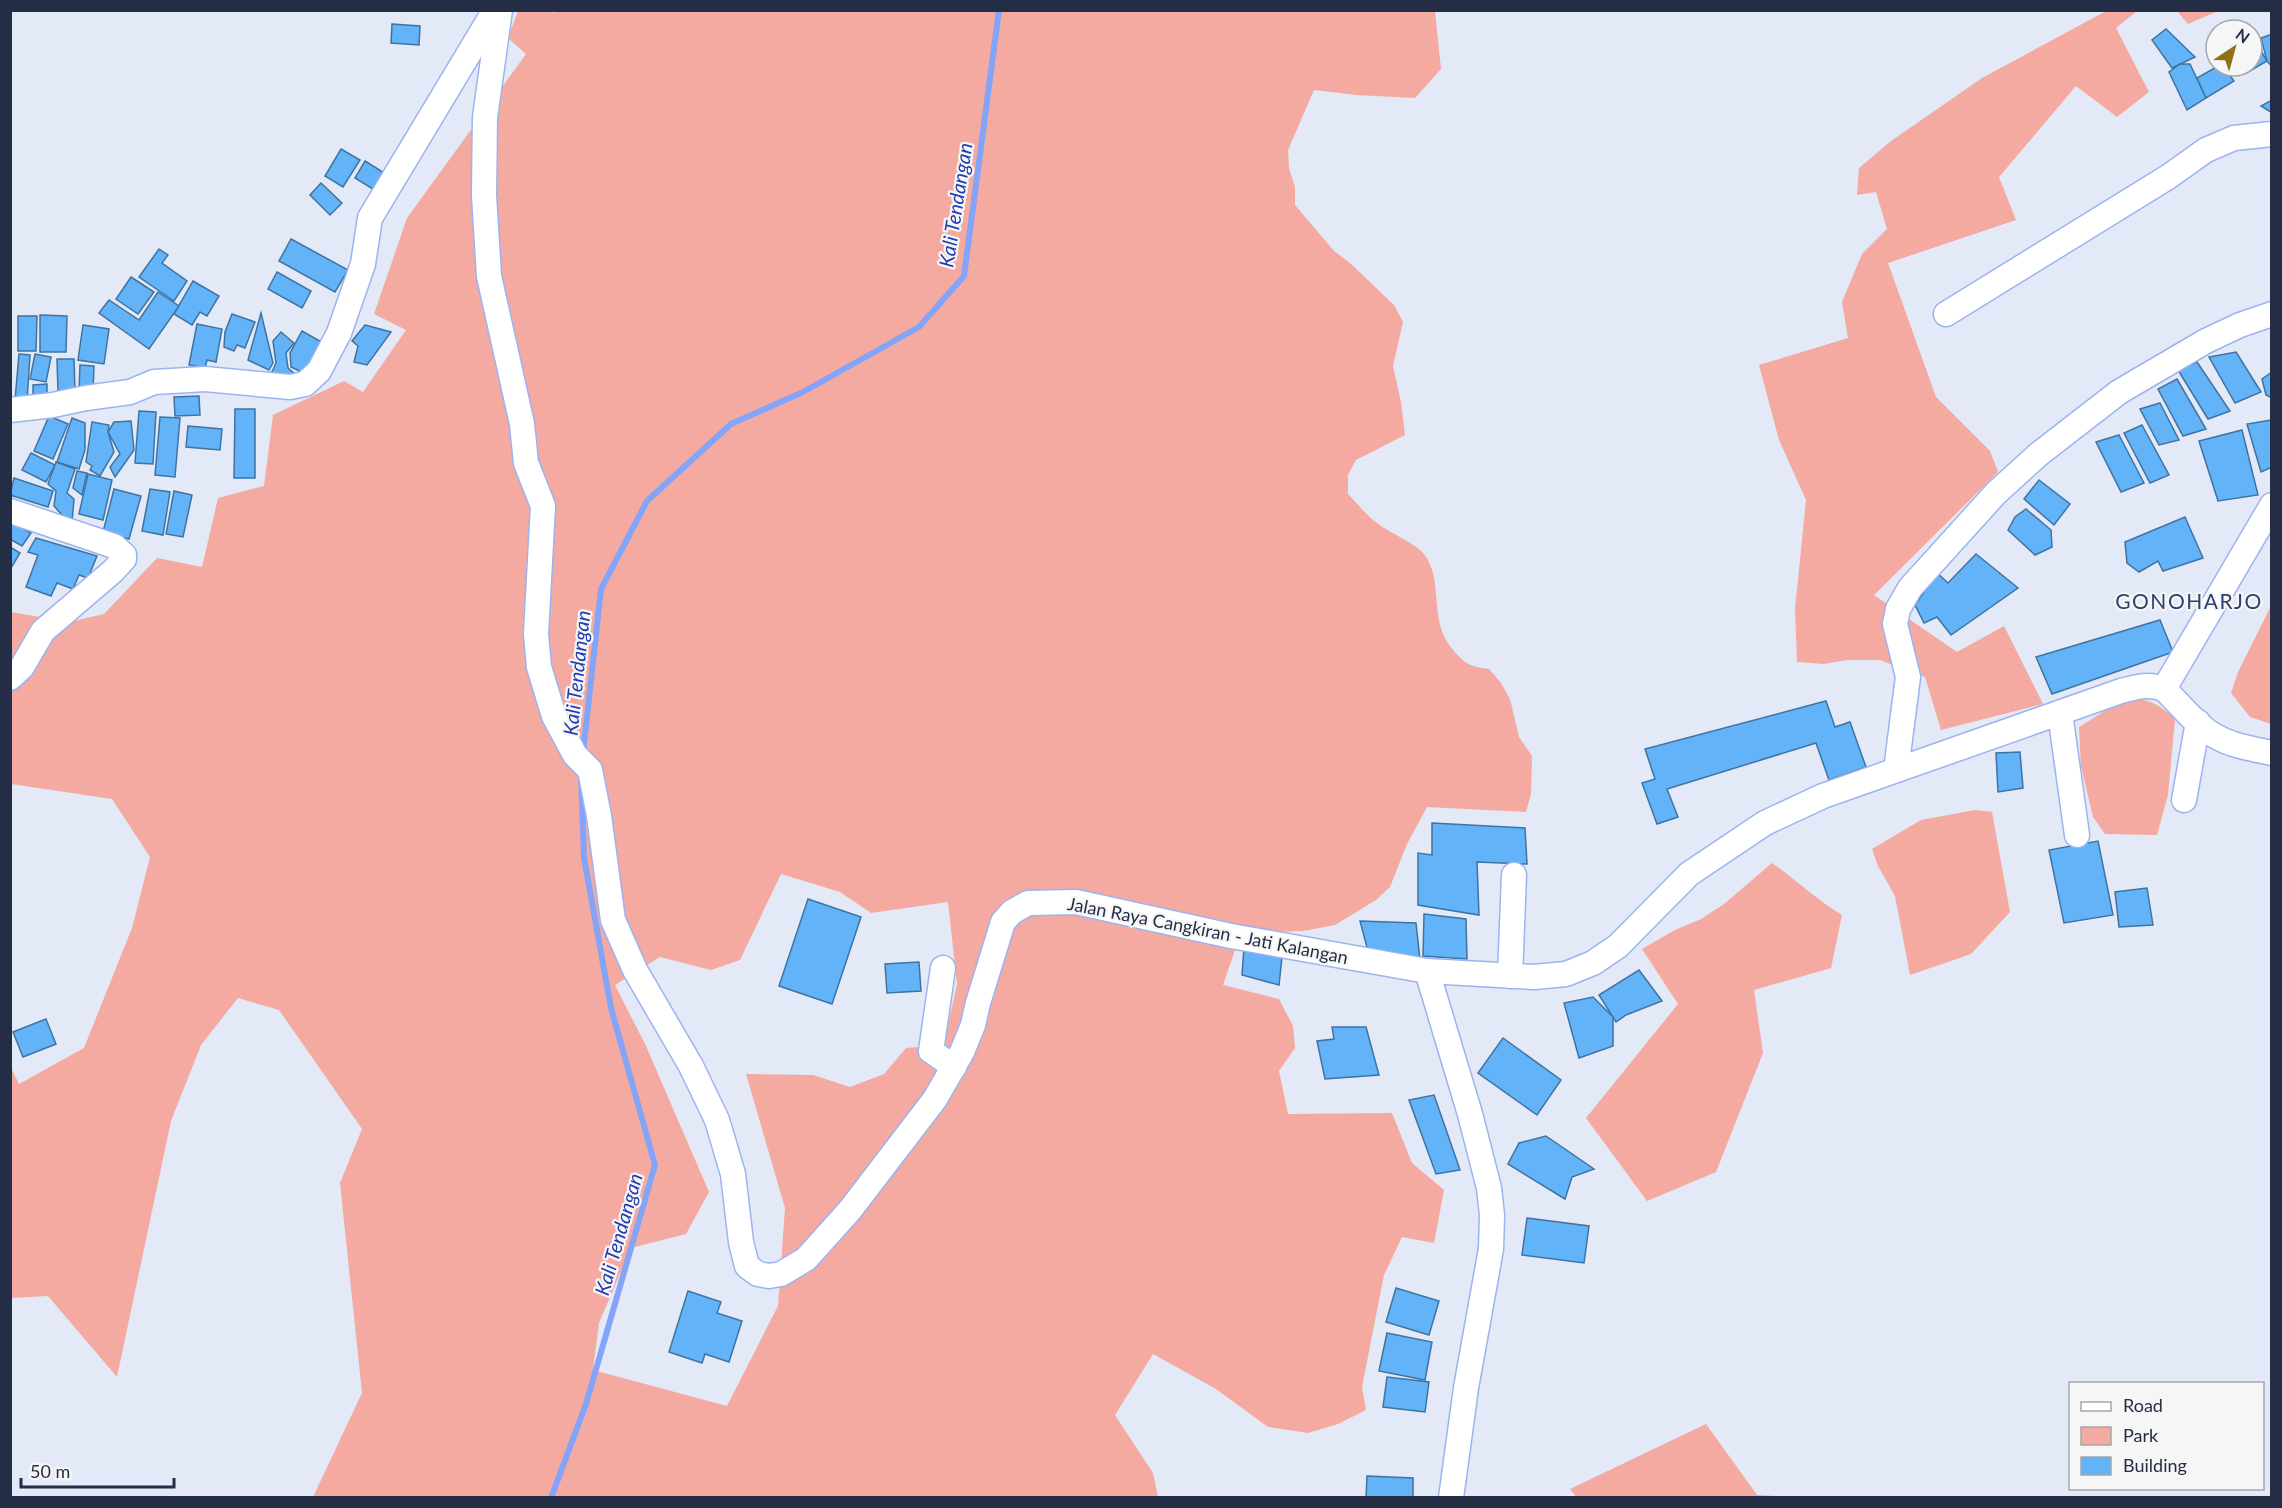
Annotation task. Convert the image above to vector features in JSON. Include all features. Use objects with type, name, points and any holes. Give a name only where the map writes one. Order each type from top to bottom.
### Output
[{"type":"street","points":[[10,410],[130,392],[154,382],[205,379],[290,387],[305,384],[319,371],[339,333],[363,264],[370,218],[498,10]]},
{"type":"street","name":"Jalan Raya Cangkiran - Jati Kalangan","points":[[498,10],[485,117],[484,195],[489,276],[522,423],[526,464],[543,506],[536,634],[539,667],[554,716],[582,763],[599,816],[613,920],[635,969],[691,1066],[717,1120],[733,1174],[741,1242],[747,1266],[758,1274],[769,1276],[781,1274],[806,1259],[850,1210],[935,1099],[954,1067],[973,1025],[1003,922],[1012,912],[1028,903],[1076,902],[1231,936],[1427,971],[1534,977],[1566,974],[1593,963],[1618,946],[1689,874],[1766,823],[1823,796],[2121,691],[2144,686],[2164,689]]},
{"type":"street","points":[[1946,314],[2159,183],[2206,150],[2234,138],[2271,134]]},
{"type":"street","points":[[1896,770],[1908,677],[1895,624],[1898,609],[1910,588],[1996,493],[2039,454],[2101,405],[2206,341],[2271,314]]},
{"type":"street","points":[[2271,505],[2164,689],[2218,738],[2271,753]]},
{"type":"street","points":[[10,511],[114,546],[124,555],[121,563],[113,571],[43,631],[22,667],[10,678]]},
{"type":"street","points":[[2060,713],[2077,835]]},
{"type":"street","points":[[2184,800],[2198,722]]},
{"type":"street","points":[[1510,976],[1514,875]]},
{"type":"street","points":[[943,968],[931,1051],[954,1067]]},
{"type":"street","points":[[1427,971],[1470,1114],[1489,1188],[1492,1215],[1491,1249],[1466,1388],[1451,1497]]},
{"type":"green space","points":[[556,10],[1435,11],[1441,69],[1415,98],[1314,90],[1288,150],[1289,168],[1295,187],[1295,205],[1334,251],[1394,305],[1403,322],[1393,366],[1405,435],[1356,460],[1348,475],[1348,494],[1377,523],[1419,549],[1430,564],[1436,588],[1438,614],[1446,639],[1454,651],[1466,662],[1489,669],[1501,683],[1510,699],[1519,737],[1532,756],[1531,794],[1526,812],[1427,807],[1407,844],[1390,887],[1376,900],[1335,925],[1303,931],[1242,930],[1223,985],[1279,999],[1293,1026],[1295,1048],[1279,1071],[1288,1114],[1392,1113],[1412,1163],[1444,1190],[1434,1243],[1402,1237],[1384,1275],[1362,1387],[1366,1410],[1338,1424],[1308,1433],[1268,1427],[1216,1389],[1153,1354],[1115,1415],[1153,1473],[1158,1497],[313,1497],[362,1393],[340,1183],[362,1129],[279,1010],[238,998],[201,1045],[171,1121],[117,1377],[48,1296],[11,1298],[10,1066],[19,1084],[84,1048],[132,928],[150,857],[112,799],[11,784],[11,612],[69,622],[104,614],[157,558],[202,567],[218,498],[264,486],[273,415],[344,381],[363,392],[406,330],[374,314],[407,218],[526,54],[508,38],[518,11],[555,13]],"holes":[[[781,874],[840,892],[871,913],[948,902],[957,984],[948,1025],[931,1046],[906,1048],[884,1074],[850,1087],[813,1075],[746,1074],[785,1208],[778,1306],[727,1406],[593,1370],[599,1323],[631,1248],[686,1234],[709,1192],[646,1046],[615,985],[660,957],[711,970],[740,960]]]},
{"type":"green space","points":[[2106,11],[2137,11],[2116,28],[2149,92],[2117,117],[2076,86],[1999,177],[2016,220],[1888,263],[1936,397],[1990,451],[1998,472],[1874,595],[1957,652],[2004,626],[2043,704],[1941,730],[1925,677],[1880,660],[1847,660],[1824,664],[1797,662],[1795,609],[1806,500],[1779,440],[1759,365],[1848,338],[1842,302],[1862,254],[1887,229],[1876,192],[1857,195],[1859,168],[1891,141],[1982,78]]},
{"type":"green space","points":[[2177,11],[2218,11],[2188,24]]},
{"type":"green space","points":[[2271,606],[2271,724],[2250,717],[2231,693],[2238,672]]},
{"type":"green space","points":[[2139,699],[2158,706],[2175,719],[2168,795],[2157,835],[2105,834],[2093,817],[2081,766],[2079,727],[2116,704]]},
{"type":"green space","points":[[1975,810],[1992,812],[2010,912],[1971,954],[1910,975],[1895,896],[1878,866],[1872,849],[1921,820]]},
{"type":"green space","points":[[1772,863],[1842,915],[1831,968],[1754,990],[1763,1053],[1716,1172],[1647,1201],[1586,1118],[1678,1004],[1642,949],[1675,930],[1701,919],[1724,904]]},
{"type":"green space","points":[[1706,1424],[1757,1495],[1794,1497],[1577,1498],[1570,1489]]},
{"type":"building","points":[[392,24],[420,26],[419,45],[391,43]]},
{"type":"building","points":[[2166,29],[2195,57],[2172,68],[2152,40]]},
{"type":"building","points":[[2272,34],[2272,67],[2267,61],[2264,37]]},
{"type":"building","points":[[2180,64],[2190,64],[2206,98],[2187,110],[2169,72]]},
{"type":"building","points":[[2204,74],[2204,78],[2232,78],[2234,81],[2206,98],[2197,78]]},
{"type":"building","points":[[2272,100],[2272,113],[2261,106]]},
{"type":"building","points":[[341,149],[360,160],[343,187],[325,176]]},
{"type":"building","points":[[365,161],[386,174],[376,191],[355,178]]},
{"type":"building","points":[[321,183],[342,203],[330,215],[310,195]]},
{"type":"building","points":[[291,239],[348,270],[335,292],[279,261]]},
{"type":"building","points":[[159,249],[168,255],[162,263],[187,281],[174,301],[139,277]]},
{"type":"building","points":[[277,272],[311,291],[302,308],[268,289]]},
{"type":"building","points":[[131,277],[154,292],[138,314],[116,299]]},
{"type":"building","points":[[193,281],[219,296],[207,316],[200,312],[192,325],[174,314]]},
{"type":"building","points":[[158,292],[179,306],[149,349],[99,313],[109,300],[139,320]]},
{"type":"building","points":[[261,313],[273,363],[269,370],[248,360]]},
{"type":"building","points":[[232,314],[255,322],[245,348],[237,345],[234,351],[224,347],[225,332]]},
{"type":"building","points":[[40,315],[67,316],[66,352],[40,352]]},
{"type":"building","points":[[18,316],[37,316],[36,351],[18,351]]},
{"type":"building","points":[[197,324],[222,329],[216,362],[207,360],[205,368],[189,365]]},
{"type":"building","points":[[83,325],[109,329],[104,364],[78,360]]},
{"type":"building","points":[[365,325],[391,332],[367,365],[354,362],[358,346],[352,341]]},
{"type":"building","points":[[302,331],[325,344],[308,375],[291,367],[290,353]]},
{"type":"building","points":[[281,332],[294,343],[286,353],[288,368],[295,374],[283,378],[271,374],[276,363],[273,341]]},
{"type":"building","points":[[2236,352],[2261,392],[2235,403],[2209,357]]},
{"type":"building","points":[[19,354],[30,355],[27,401],[15,400]]},
{"type":"building","points":[[35,354],[51,357],[46,382],[30,379]]},
{"type":"building","points":[[57,359],[74,359],[75,391],[58,392]]},
{"type":"building","points":[[2197,362],[2230,411],[2208,419],[2178,370]]},
{"type":"building","points":[[80,365],[94,366],[93,392],[79,391]]},
{"type":"building","points":[[2272,372],[2272,398],[2266,395],[2262,379]]},
{"type":"building","points":[[2177,379],[2206,429],[2183,436],[2158,389]]},
{"type":"building","points":[[47,384],[47,400],[33,400],[33,385]]},
{"type":"building","points":[[199,396],[200,415],[175,416],[174,397]]},
{"type":"building","points":[[2160,403],[2179,440],[2159,445],[2140,409]]},
{"type":"building","points":[[235,409],[255,409],[255,478],[234,478]]},
{"type":"building","points":[[139,411],[156,412],[153,464],[135,463]]},
{"type":"building","points":[[49,416],[68,424],[53,459],[34,451]]},
{"type":"building","points":[[160,417],[180,418],[175,477],[155,475]]},
{"type":"building","points":[[72,418],[85,423],[85,450],[79,469],[57,462]]},
{"type":"building","points":[[2272,420],[2272,467],[2261,472],[2247,424]]},
{"type":"building","points":[[131,421],[134,450],[115,477],[110,467],[120,454],[108,432],[114,422]]},
{"type":"building","points":[[92,422],[109,425],[108,432],[114,452],[100,476],[90,470],[92,466],[86,462]]},
{"type":"building","points":[[2142,425],[2169,475],[2150,483],[2124,433]]},
{"type":"building","points":[[188,426],[222,429],[220,450],[186,447]]},
{"type":"building","points":[[2242,430],[2258,495],[2218,501],[2199,441]]},
{"type":"building","points":[[2119,435],[2144,483],[2121,492],[2096,442]]},
{"type":"building","points":[[31,453],[55,465],[46,482],[22,470]]},
{"type":"building","points":[[56,462],[75,469],[67,493],[74,499],[72,522],[63,523],[62,515],[54,506],[56,491],[48,484]]},
{"type":"building","points":[[77,471],[87,473],[82,495],[73,488]]},
{"type":"building","points":[[88,474],[112,480],[103,520],[79,514]]},
{"type":"building","points":[[14,478],[53,491],[48,507],[10,495]]},
{"type":"building","points":[[2039,480],[2070,504],[2054,525],[2024,499]]},
{"type":"building","points":[[114,489],[141,496],[129,539],[103,532]]},
{"type":"building","points":[[150,489],[170,492],[163,535],[142,531]]},
{"type":"building","points":[[174,491],[192,495],[183,537],[166,534]]},
{"type":"building","points":[[2026,509],[2051,530],[2052,547],[2035,555],[2008,530],[2015,517]]},
{"type":"building","points":[[2185,517],[2203,558],[2163,571],[2158,561],[2139,572],[2127,563],[2125,542]]},
{"type":"building","points":[[10,518],[27,521],[22,528],[31,533],[22,546],[10,539]]},
{"type":"building","points":[[36,538],[97,556],[88,578],[79,575],[73,589],[57,583],[51,596],[26,587],[38,555],[28,552]]},
{"type":"building","points":[[10,547],[20,553],[11,568],[10,568]]},
{"type":"building","points":[[1976,554],[2018,588],[1951,635],[1937,617],[1924,623],[1915,605],[1937,573],[1948,583]]},
{"type":"building","points":[[2160,620],[2173,652],[2052,694],[2036,657]]},
{"type":"building","points":[[1826,701],[1835,727],[1850,722],[1866,767],[1829,780],[1816,743],[1667,789],[1678,817],[1657,824],[1642,783],[1655,779],[1645,749]]},
{"type":"building","points":[[2020,752],[2023,788],[1998,792],[1996,753]]},
{"type":"building","points":[[1432,823],[1525,828],[1527,864],[1477,862],[1479,915],[1418,905],[1418,853],[1432,855]]},
{"type":"building","points":[[2098,841],[2113,915],[2064,923],[2049,850]]},
{"type":"building","points":[[2147,888],[2153,925],[2119,927],[2115,892]]},
{"type":"building","points":[[808,899],[861,917],[832,1004],[779,986]]},
{"type":"building","points":[[1424,914],[1466,919],[1467,959],[1423,956]]},
{"type":"building","points":[[1360,921],[1416,923],[1420,960],[1369,955]]},
{"type":"building","points":[[1244,948],[1282,957],[1279,985],[1242,975]]},
{"type":"building","points":[[919,962],[921,991],[887,993],[885,964]]},
{"type":"building","points":[[1639,970],[1662,1001],[1626,1015],[1616,1022],[1599,995]]},
{"type":"building","points":[[1593,997],[1613,1017],[1613,1046],[1579,1058],[1564,1003]]},
{"type":"building","points":[[46,1019],[56,1044],[23,1057],[13,1032]]},
{"type":"building","points":[[1332,1027],[1366,1027],[1379,1075],[1325,1079],[1317,1041],[1334,1039]]},
{"type":"building","points":[[1503,1038],[1561,1080],[1537,1115],[1478,1073]]},
{"type":"building","points":[[1434,1095],[1460,1170],[1436,1174],[1409,1100]]},
{"type":"building","points":[[1546,1136],[1594,1169],[1572,1177],[1565,1199],[1508,1164],[1519,1143]]},
{"type":"building","points":[[1527,1218],[1589,1226],[1584,1263],[1522,1255]]},
{"type":"building","points":[[1396,1288],[1439,1301],[1429,1335],[1386,1322]]},
{"type":"building","points":[[688,1291],[721,1302],[717,1313],[742,1321],[729,1362],[705,1354],[702,1363],[669,1352]]},
{"type":"building","points":[[1387,1333],[1432,1342],[1425,1380],[1379,1371]]},
{"type":"building","points":[[1387,1377],[1429,1382],[1425,1412],[1383,1407]]},
{"type":"building","points":[[1367,1476],[1413,1478],[1413,1498],[1366,1498]]},
{"type":"waterway","name":"Kali Tendangan","points":[[583,753],[601,589],[647,501],[731,424],[803,392],[919,327],[964,276],[999,10]]},
{"type":"waterway","name":"Kali Tendangan","points":[[551,1498],[586,1404],[655,1165],[611,1008],[584,858],[581,776]]},
{"type":"district","name":"GONOHARJO","points":[[2189,600]]}]
